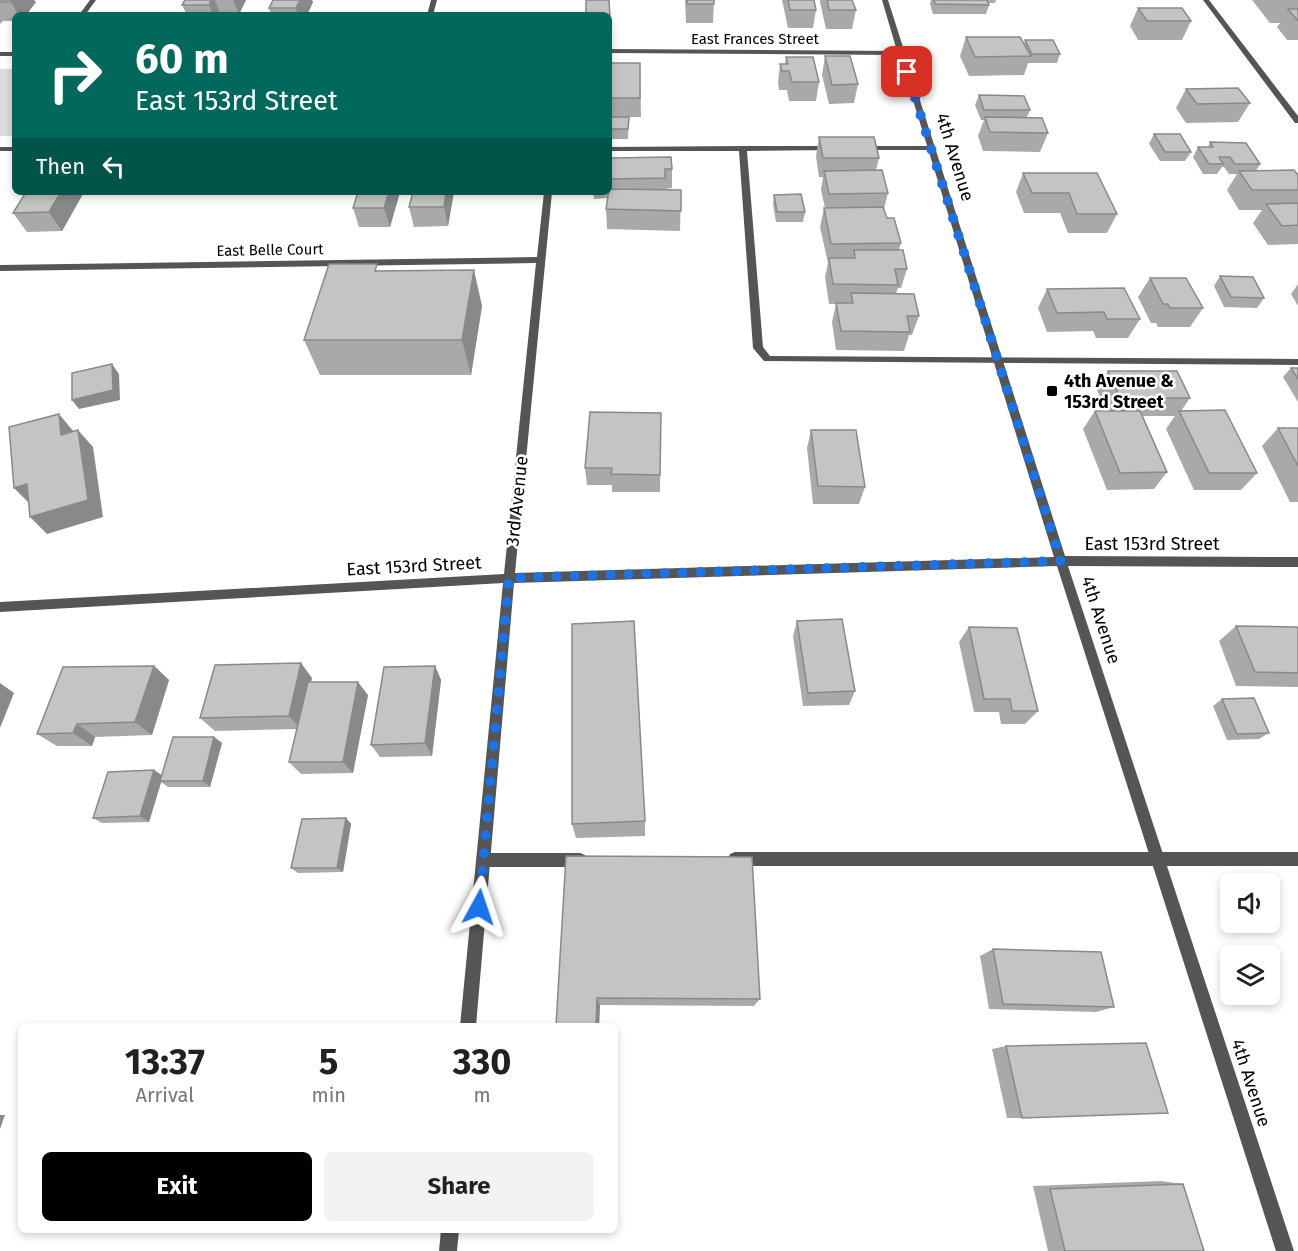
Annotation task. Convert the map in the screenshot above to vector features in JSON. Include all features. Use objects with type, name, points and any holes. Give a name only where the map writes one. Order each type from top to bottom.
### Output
[{"type":"street","name":"4th Avenue","points":[[885,0],[1061,561],[1285,1251]]},
{"type":"street","points":[[1206,0],[1298,121]]},
{"type":"street","name":"East Frances Street","points":[[612,51],[901,52]]},
{"type":"street","points":[[743,148],[758,348],[767,359],[1298,362]]},
{"type":"street","points":[[612,149],[837,148]]},
{"type":"street","points":[[849,148],[931,148]]},
{"type":"street","name":"3rd Avenue","points":[[468,1023],[509,578],[548,195]]},
{"type":"street","name":"East Belle Court","points":[[0,268],[541,260]]},
{"type":"street","name":"East 153rd Street","points":[[0,607],[509,578],[1061,561],[1298,562]]},
{"type":"street","points":[[720,859],[1298,859]]},
{"type":"street","points":[[483,860],[590,860]]},
{"type":"street","points":[[448,1251],[450,1233]]},
{"type":"shaded area","points":[[0,69],[12,69],[12,136],[0,136]]},
{"type":"building","points":[[0,0],[12,0],[11,2],[0,2]]},
{"type":"building","points":[[185,0],[211,0],[209,5],[182,5]]},
{"type":"building","points":[[273,0],[300,0],[296,8],[269,8]]},
{"type":"building","points":[[586,0],[609,0],[610,12],[586,12]]},
{"type":"building","points":[[687,0],[714,0],[714,4],[687,4]]},
{"type":"building","points":[[788,0],[814,0],[816,10],[790,10]]},
{"type":"building","points":[[827,0],[852,0],[856,10],[829,10]]},
{"type":"building","points":[[934,0],[987,0],[989,5],[935,4]]},
{"type":"building","points":[[1138,8],[1182,8],[1191,21],[1147,21]]},
{"type":"building","points":[[1288,9],[1298,9],[1298,21]]},
{"type":"building","points":[[966,37],[1020,37],[1031,56],[975,57]]},
{"type":"building","points":[[1025,40],[1053,40],[1060,54],[1032,54]]},
{"type":"building","points":[[825,56],[850,56],[858,84],[832,85]]},
{"type":"building","points":[[786,57],[813,57],[819,82],[792,82],[789,71],[782,71],[780,64],[788,64]]},
{"type":"building","points":[[612,63],[640,63],[640,98],[612,98]]},
{"type":"building","points":[[1238,88],[1250,103],[1197,104],[1186,89]]},
{"type":"building","points":[[979,95],[1024,96],[1030,110],[984,110]]},
{"type":"building","points":[[612,117],[629,117],[628,129],[612,129]]},
{"type":"building","points":[[985,117],[1042,118],[1048,133],[990,132]]},
{"type":"building","points":[[1154,134],[1180,134],[1191,152],[1165,152]]},
{"type":"building","points":[[819,137],[874,137],[879,158],[823,158]]},
{"type":"building","points":[[1210,142],[1246,143],[1260,164],[1235,164],[1230,157],[1219,157],[1223,164],[1209,164],[1198,147],[1213,147]]},
{"type":"building","points":[[671,157],[672,169],[665,169],[665,178],[612,179],[612,158]]},
{"type":"building","points":[[882,170],[888,193],[829,194],[824,171]]},
{"type":"building","points":[[1294,170],[1298,175],[1298,190],[1252,190],[1239,171]]},
{"type":"building","points":[[1023,173],[1097,173],[1117,214],[1077,214],[1069,193],[1032,193]]},
{"type":"building","points":[[612,189],[681,190],[681,211],[606,209],[608,195],[612,195]]},
{"type":"building","points":[[801,194],[805,212],[777,212],[774,195]]},
{"type":"building","points":[[24,195],[59,195],[49,212],[13,213]]},
{"type":"building","points":[[357,195],[388,195],[384,208],[353,208]]},
{"type":"building","points":[[412,195],[446,195],[444,207],[409,207]]},
{"type":"building","points":[[1298,203],[1298,225],[1282,226],[1266,204]]},
{"type":"building","points":[[883,207],[887,218],[894,218],[901,243],[831,244],[824,208]]},
{"type":"building","points":[[854,250],[903,250],[907,269],[895,269],[898,285],[833,284],[829,258],[855,258]]},
{"type":"building","points":[[329,264],[377,264],[375,271],[474,270],[462,340],[304,340]]},
{"type":"building","points":[[1220,276],[1253,277],[1264,298],[1231,297]]},
{"type":"building","points":[[1150,278],[1186,278],[1203,308],[1170,308],[1168,304],[1163,304]]},
{"type":"building","points":[[1124,288],[1140,319],[1107,319],[1104,312],[1057,313],[1047,289]]},
{"type":"building","points":[[851,293],[914,294],[919,316],[907,316],[910,332],[841,331],[836,303],[853,303]]},
{"type":"building","points":[[112,364],[113,390],[72,400],[72,373]]},
{"type":"building","points":[[1291,368],[1298,368],[1298,379]]},
{"type":"building","points":[[1108,371],[1177,371],[1190,398],[1120,398]]},
{"type":"building","points":[[1225,410],[1257,473],[1209,473],[1179,411]]},
{"type":"building","points":[[1095,411],[1140,411],[1167,472],[1120,473]]},
{"type":"building","points":[[590,412],[661,413],[660,475],[611,474],[612,468],[585,468]]},
{"type":"building","points":[[59,414],[61,435],[78,430],[88,500],[30,517],[27,484],[14,488],[9,427]]},
{"type":"building","points":[[1278,428],[1298,428],[1298,466]]},
{"type":"building","points":[[811,430],[856,430],[865,487],[818,486]]},
{"type":"building","points":[[842,619],[855,691],[808,693],[797,621]]},
{"type":"building","points":[[634,621],[645,821],[572,824],[572,624]]},
{"type":"building","points":[[1236,626],[1297,627],[1298,673],[1255,672]]},
{"type":"building","points":[[969,627],[1017,628],[1038,711],[1012,711],[1010,699],[984,699]]},
{"type":"building","points":[[301,663],[289,716],[200,718],[215,665]]},
{"type":"building","points":[[154,666],[135,722],[77,724],[73,733],[37,734],[63,667]]},
{"type":"building","points":[[435,666],[425,743],[371,745],[384,667]]},
{"type":"building","points":[[308,682],[358,682],[343,762],[289,762]]},
{"type":"building","points":[[1254,698],[1269,733],[1237,734],[1222,699]]},
{"type":"building","points":[[173,737],[214,737],[203,781],[160,781]]},
{"type":"building","points":[[154,770],[140,816],[93,818],[108,772]]},
{"type":"building","points":[[346,818],[337,868],[291,868],[302,819]]},
{"type":"building","points":[[566,856],[752,857],[760,999],[597,998],[596,1023],[556,1023]]},
{"type":"building","points":[[993,949],[1101,952],[1114,1007],[1003,1004]]},
{"type":"building","points":[[1146,1043],[1168,1113],[1022,1118],[1006,1046]]},
{"type":"building","points":[[1183,1184],[1204,1251],[1065,1251],[1050,1189]]},
{"type":"place","name":"4th Avenue & 153rd Street","points":[[1052,391]]},
{"type":"route","points":[[479,907],[509,578],[1061,561],[907,72]]}]
